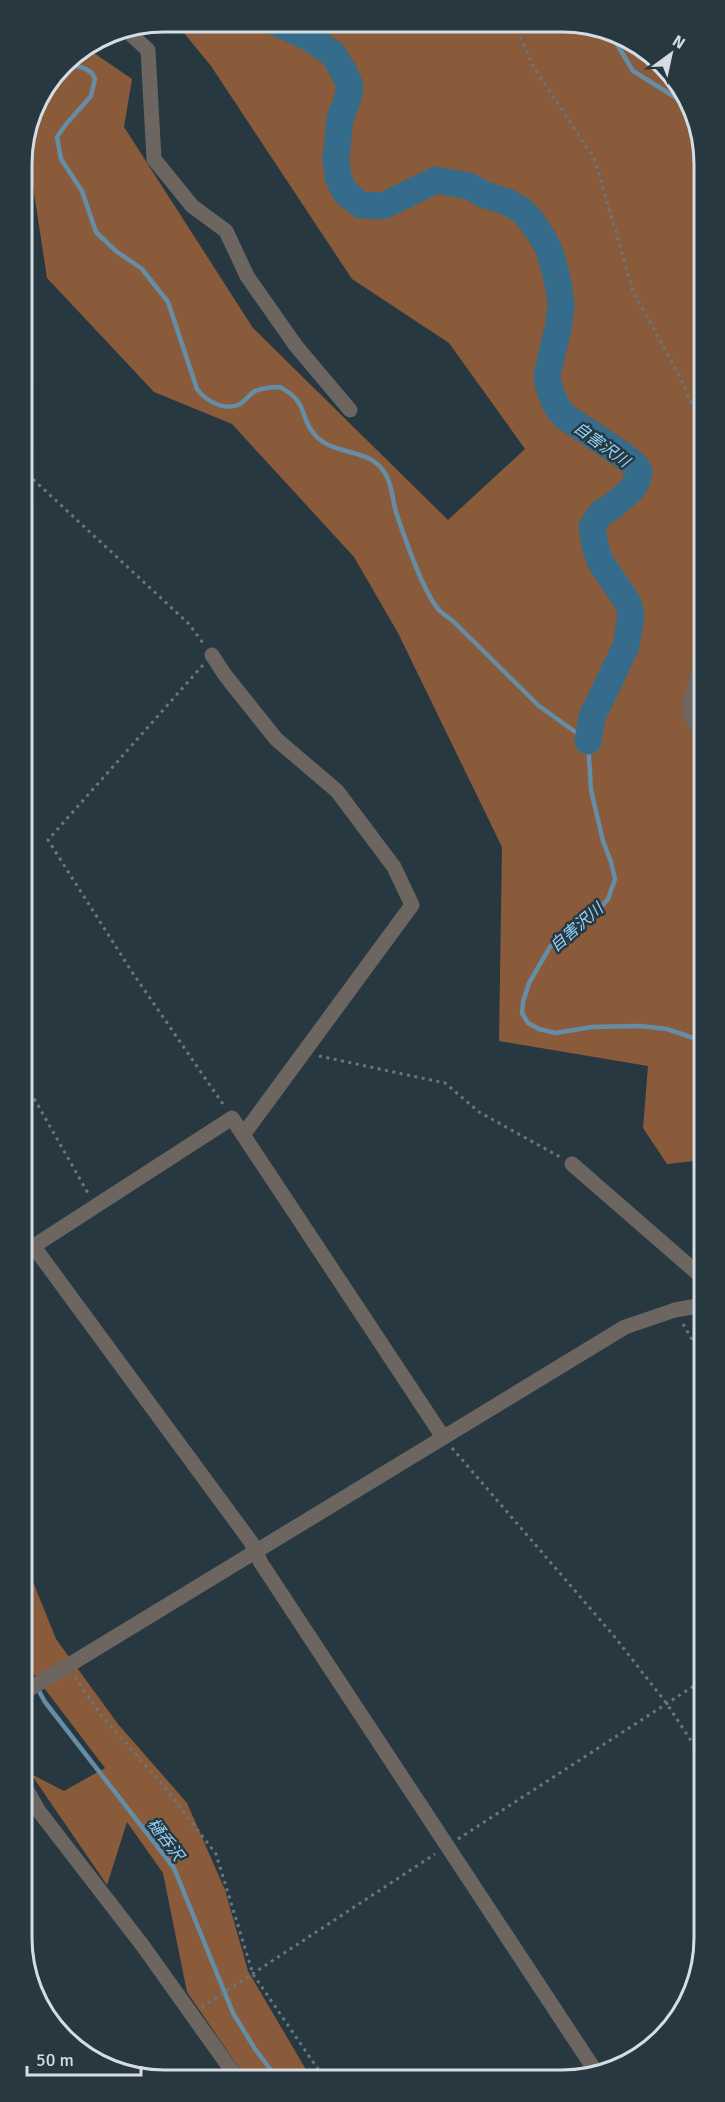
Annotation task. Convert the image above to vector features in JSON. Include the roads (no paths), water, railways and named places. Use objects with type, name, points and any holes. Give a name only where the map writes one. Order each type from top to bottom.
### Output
[{"type":"street","points":[[132,36],[148,50],[154,159],[192,206],[226,231],[253,285],[296,346],[350,410]]},
{"type":"street","points":[[212,655],[276,739],[337,791],[394,867],[412,905],[243,1135]]},
{"type":"street","points":[[694,689],[690,703],[694,719]]},
{"type":"street","points":[[32,1247],[232,1118],[443,1437]]},
{"type":"street","points":[[572,1164],[693,1270]]},
{"type":"street","points":[[32,1255],[251,1542],[592,2066]]},
{"type":"street","points":[[32,1687],[625,1327],[675,1310],[693,1307]]},
{"type":"street","points":[[32,1799],[143,1946],[231,2070]]},
{"type":"waterway","name":"自害沢川","points":[[297,32],[333,54],[350,86],[340,118],[336,158],[338,178],[346,193],[361,205],[383,206],[436,180],[469,186],[521,210],[543,238],[551,255],[559,287],[561,307],[547,375],[549,388],[556,405],[564,416],[624,456],[636,466],[639,472],[637,481],[631,490],[613,506],[602,512],[592,527],[600,561],[628,603],[631,615],[626,646],[592,717],[588,741]]},
{"type":"waterway","points":[[617,44],[633,71],[676,97]]},
{"type":"waterway","points":[[75,66],[92,73],[95,79],[91,96],[57,137],[61,159],[82,191],[96,232],[116,251],[142,269],[168,302],[197,389],[205,398],[228,407],[240,404],[255,391],[280,387],[296,399],[311,430],[324,443],[376,463],[388,479],[396,512],[414,563],[439,610],[539,706],[588,741],[591,790],[615,879],[608,899],[594,915],[572,928],[550,947],[529,983],[523,1002],[522,1013],[528,1023],[539,1029],[555,1033],[592,1027],[640,1026],[667,1029],[694,1038]]},
{"type":"waterway","name":"樋呑沢","points":[[32,1678],[45,1702],[174,1868],[233,2013],[271,2070]]}]
